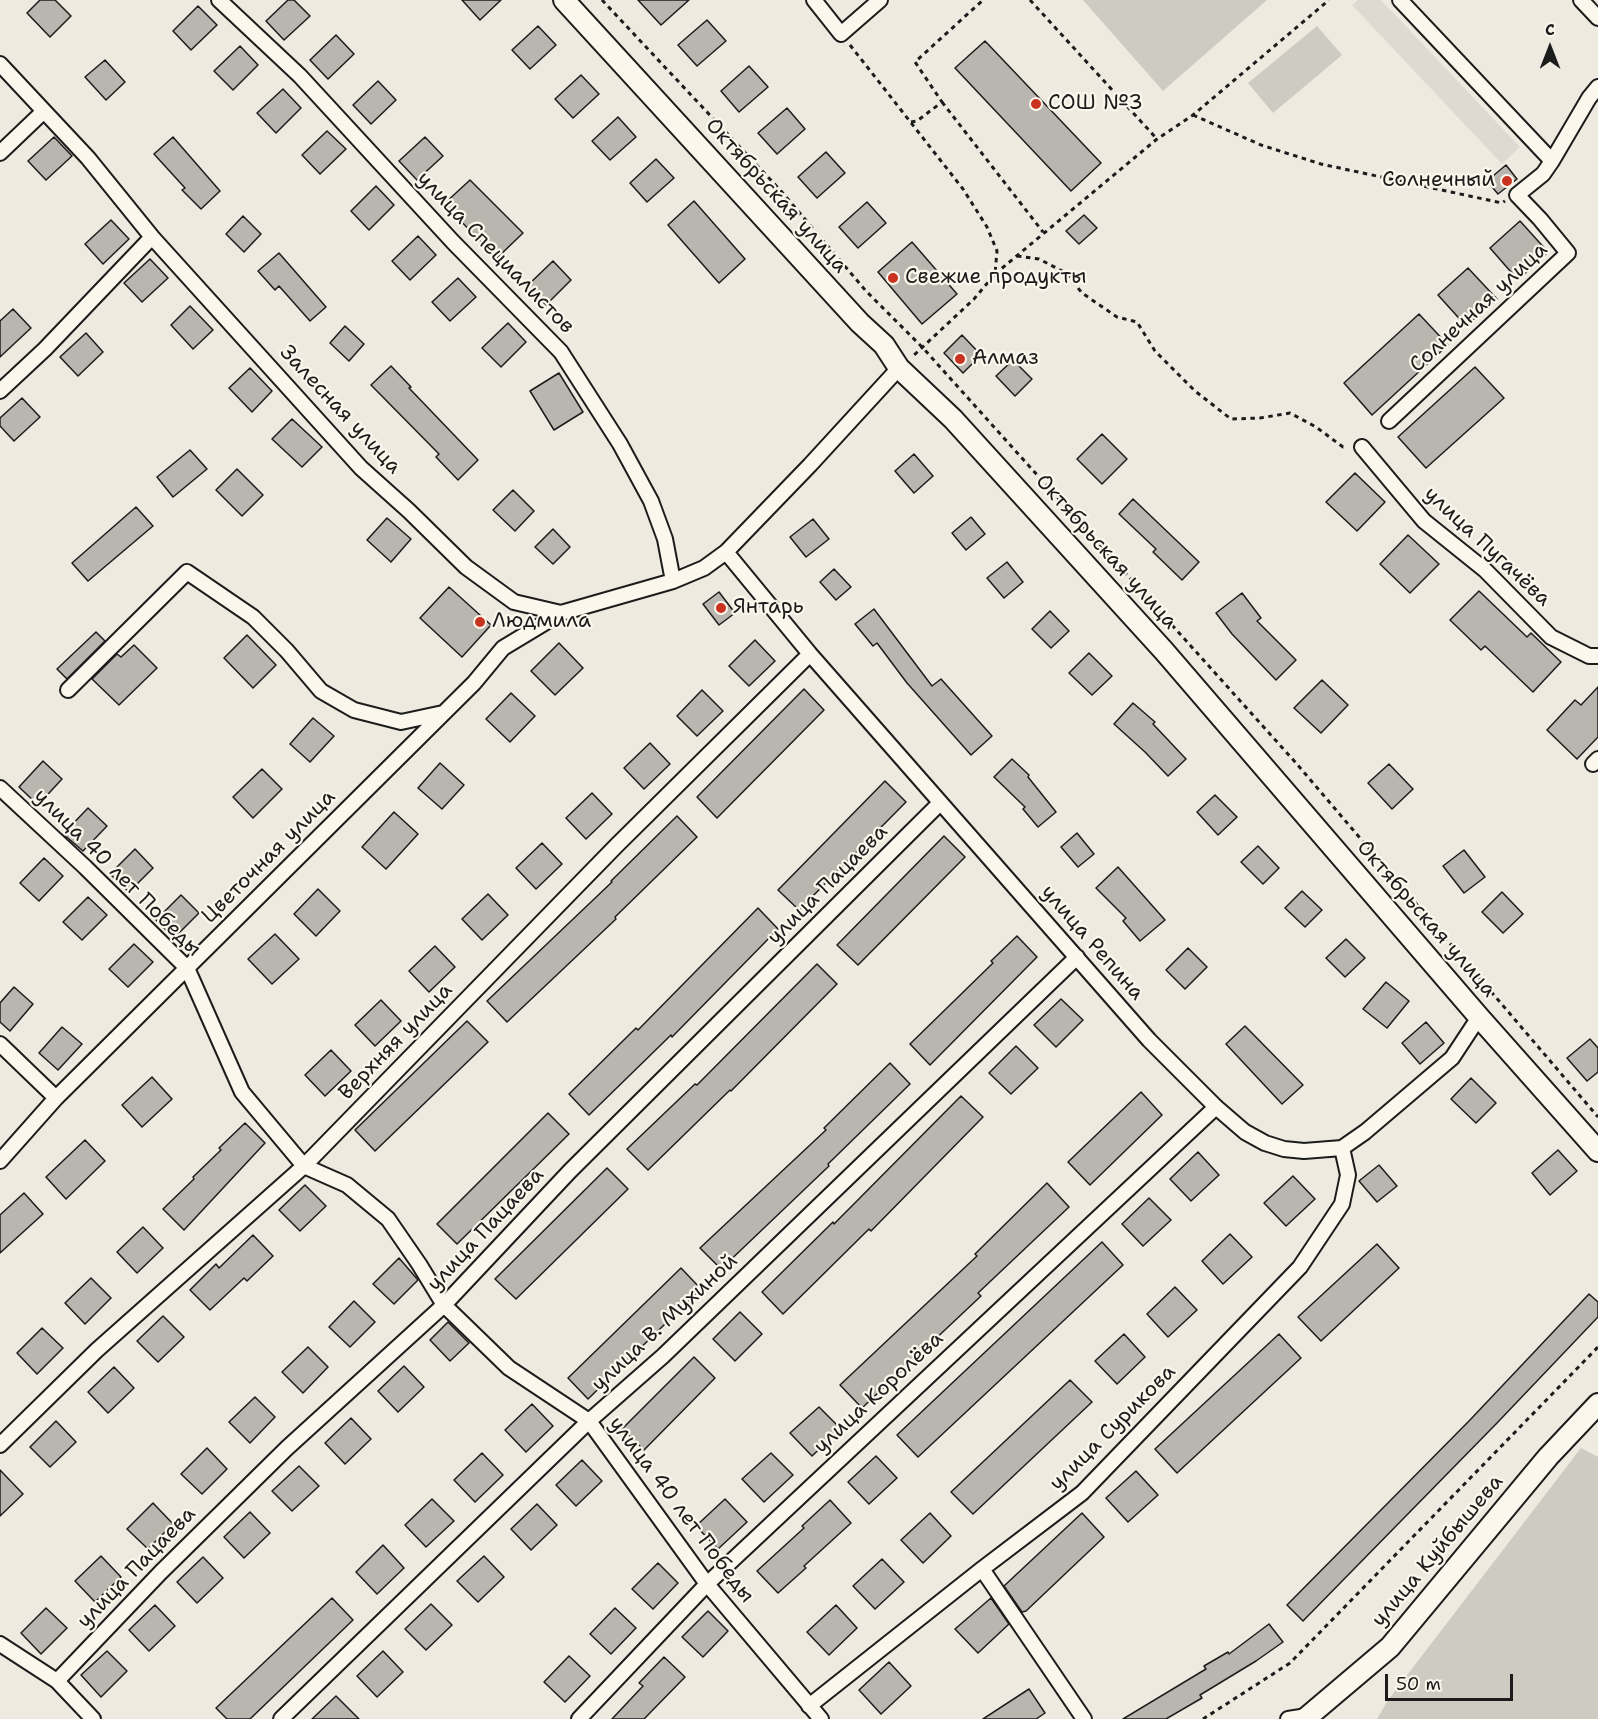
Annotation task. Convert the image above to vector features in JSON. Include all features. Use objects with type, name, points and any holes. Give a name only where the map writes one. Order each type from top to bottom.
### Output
[{"type":"main road","name":"Октябрьская улица","points":[[564,0],[860,323],[884,345],[899,368],[952,419],[1164,651],[1479,1017],[1598,1150]]},
{"type":"main road","name":"улица Куйбышева","points":[[1306,1717],[1390,1647],[1548,1457],[1598,1404]]},
{"type":"street","name":"улица Специалистов","points":[[219,0],[300,76],[453,242],[561,352],[620,444],[651,501],[665,538],[673,581]]},
{"type":"street","points":[[814,0],[842,34],[879,0]]},
{"type":"street","points":[[1400,0],[1552,161]]},
{"type":"street","points":[[1581,0],[1598,18]]},
{"type":"street","name":"Залесная улица","points":[[0,64],[88,158],[152,237],[361,468],[466,567],[514,602],[561,613],[673,581],[704,568],[726,552],[899,368]]},
{"type":"street","points":[[1517,195],[1543,174],[1598,87]]},
{"type":"street","points":[[0,153],[44,111]]},
{"type":"street","name":"Солнечная улица","points":[[1389,421],[1568,253],[1517,195]]},
{"type":"street","points":[[0,391],[45,349],[152,237]]},
{"type":"street","name":"улица Пугачёва","points":[[1362,447],[1424,521],[1485,570],[1551,636],[1589,656],[1598,656]]},
{"type":"street","name":"улица Репина","points":[[726,552],[810,654],[1149,1040],[1216,1107],[1245,1132],[1265,1143],[1284,1149],[1304,1151],[1342,1148]]},
{"type":"street","points":[[68,690],[187,572],[253,617],[287,651],[321,691],[354,710],[401,722],[443,713]]},
{"type":"street","name":"Цветочная улица","points":[[0,1161],[56,1098],[474,684],[503,648],[561,613]]},
{"type":"street","name":"Верхняя улица","points":[[0,1445],[97,1350],[304,1166],[617,845],[810,654]]},
{"type":"street","name":"улица 40 лет Победы","points":[[0,788],[85,867],[187,968],[242,1092],[304,1166],[346,1185],[388,1219],[444,1305],[509,1368],[589,1421],[707,1584],[821,1719]]},
{"type":"street","name":"улица Пацаева","points":[[57,1681],[161,1572],[286,1448],[444,1305],[570,1172],[940,803]]},
{"type":"street","name":"улица В. Мухиной","points":[[281,1719],[589,1421],[663,1356],[1077,957]]},
{"type":"street","points":[[1342,1148],[1365,1132],[1452,1058],[1479,1017]]},
{"type":"street","points":[[0,1044],[56,1098]]},
{"type":"street","name":"улица Королёва","points":[[579,1719],[707,1584],[1216,1107]]},
{"type":"street","name":"улица Сурикова","points":[[809,1706],[1082,1493],[1300,1267],[1342,1204],[1347,1175],[1342,1148]]},
{"type":"street","points":[[982,1569],[1084,1719]]},
{"type":"street","points":[[0,1644],[57,1681],[93,1719]]},
{"type":"street","points":[[1288,1719],[1306,1717]]},
{"type":"path","points":[[602,0],[781,191],[866,291],[923,348],[1296,763],[1598,1117]]},
{"type":"path","points":[[983,0],[915,62],[942,102],[1043,232]]},
{"type":"path","points":[[1030,0],[1157,139]]},
{"type":"path","points":[[899,368],[923,348],[995,274],[1043,232],[1157,139],[1193,115],[1329,0]]},
{"type":"path","points":[[842,34],[963,189],[987,227],[997,251],[995,274]]},
{"type":"path","points":[[911,122],[917,122],[942,102]]},
{"type":"path","points":[[1193,115],[1261,145],[1321,164],[1502,203],[1517,195]]},
{"type":"path","points":[[1017,256],[1039,259],[1066,273],[1082,293],[1117,317],[1137,322],[1155,351],[1195,391],[1231,419],[1260,418],[1290,413],[1316,427],[1343,447],[1362,447]]},
{"type":"path","points":[[1203,1719],[1290,1664],[1598,1347]]},
{"type":"shaded area","points":[[1083,0],[1267,0],[1163,91]]},
{"type":"shaded area","points":[[1358,0],[1381,0],[1520,147],[1502,164],[1352,5]]},
{"type":"shaded area","points":[[1317,26],[1342,55],[1273,113],[1248,83]]},
{"type":"shaded area","points":[[1581,1448],[1598,1457],[1598,1719],[1377,1719],[1388,1700]]},
{"type":"building","points":[[40,0],[55,0],[71,16],[50,37],[27,13]]},
{"type":"building","points":[[288,0],[294,0],[310,16],[284,40],[266,21]]},
{"type":"building","points":[[462,0],[501,0],[480,20]]},
{"type":"building","points":[[638,0],[689,0],[661,25]]},
{"type":"building","points":[[198,6],[217,25],[191,50],[173,31]]},
{"type":"building","points":[[707,20],[726,41],[697,66],[678,45]]},
{"type":"building","points":[[538,26],[556,45],[530,69],[512,50]]},
{"type":"building","points":[[336,35],[354,54],[328,79],[310,60]]},
{"type":"building","points":[[985,41],[1101,163],[1071,191],[955,68]]},
{"type":"building","points":[[240,46],[258,65],[233,90],[214,71]]},
{"type":"building","points":[[105,60],[125,82],[106,100],[85,77]]},
{"type":"building","points":[[749,66],[768,87],[739,112],[721,91]]},
{"type":"building","points":[[581,75],[599,94],[573,118],[555,99]]},
{"type":"building","points":[[378,81],[396,100],[371,124],[353,105]]},
{"type":"building","points":[[283,89],[301,108],[276,133],[257,113]]},
{"type":"building","points":[[787,108],[805,129],[777,154],[758,133]]},
{"type":"building","points":[[618,117],[636,137],[610,160],[592,141]]},
{"type":"building","points":[[327,131],[346,149],[320,174],[302,155]]},
{"type":"building","points":[[54,137],[72,156],[46,180],[28,161]]},
{"type":"building","points":[[173,137],[220,191],[201,209],[182,190],[185,188],[154,154]]},
{"type":"building","points":[[425,137],[443,156],[417,180],[399,161]]},
{"type":"building","points":[[826,152],[845,173],[817,198],[798,177]]},
{"type":"building","points":[[656,159],[674,178],[647,202],[630,183]]},
{"type":"building","points":[[1506,165],[1517,179],[1498,194],[1487,181]]},
{"type":"building","points":[[470,180],[523,233],[497,258],[444,204]]},
{"type":"building","points":[[376,186],[394,205],[369,230],[351,211]]},
{"type":"building","points":[[694,201],[745,259],[719,283],[668,225]]},
{"type":"building","points":[[867,202],[886,223],[858,248],[839,227]]},
{"type":"building","points":[[1084,215],[1097,228],[1079,244],[1066,231]]},
{"type":"building","points":[[243,216],[261,234],[244,252],[226,234]]},
{"type":"building","points":[[111,220],[129,239],[103,264],[85,244]]},
{"type":"building","points":[[1520,221],[1548,252],[1518,280],[1490,248]]},
{"type":"building","points":[[418,236],[436,255],[410,280],[392,261]]},
{"type":"building","points":[[912,242],[957,294],[922,324],[878,272]]},
{"type":"building","points":[[279,253],[326,307],[310,321],[279,286],[275,290],[258,271]]},
{"type":"building","points":[[150,259],[168,278],[142,302],[124,283]]},
{"type":"building","points":[[553,261],[571,280],[546,305],[527,286]]},
{"type":"building","points":[[1468,268],[1497,299],[1466,326],[1438,295]]},
{"type":"building","points":[[458,278],[476,297],[450,321],[432,302]]},
{"type":"building","points":[[190,306],[213,330],[193,349],[171,325]]},
{"type":"building","points":[[13,309],[31,328],[0,357],[0,321]]},
{"type":"building","points":[[1419,314],[1448,345],[1372,415],[1344,383]]},
{"type":"building","points":[[508,323],[526,342],[501,367],[482,348]]},
{"type":"building","points":[[345,326],[364,344],[349,361],[330,343]]},
{"type":"building","points":[[86,333],[103,352],[78,376],[60,357]]},
{"type":"building","points":[[962,335],[981,355],[963,373],[944,353]]},
{"type":"building","points":[[1013,360],[1032,379],[1015,396],[996,376]]},
{"type":"building","points":[[391,366],[478,460],[458,480],[436,457],[439,454],[371,385]]},
{"type":"building","points":[[1475,367],[1504,398],[1426,468],[1398,437]]},
{"type":"building","points":[[250,368],[272,391],[252,412],[229,388]]},
{"type":"building","points":[[559,373],[583,412],[554,430],[530,391]]},
{"type":"building","points":[[22,398],[40,417],[14,441],[0,426],[0,418]]},
{"type":"building","points":[[292,419],[322,447],[302,467],[272,439]]},
{"type":"building","points":[[1102,434],[1127,459],[1102,484],[1077,459]]},
{"type":"building","points":[[190,450],[207,469],[173,497],[157,477]]},
{"type":"building","points":[[914,454],[933,476],[914,493],[895,471]]},
{"type":"building","points":[[237,469],[263,495],[242,516],[216,490]]},
{"type":"building","points":[[1355,473],[1385,502],[1357,531],[1326,502]]},
{"type":"building","points":[[513,490],[534,511],[515,531],[493,510]]},
{"type":"building","points":[[1133,499],[1199,562],[1182,580],[1153,552],[1156,549],[1119,514]]},
{"type":"building","points":[[136,507],[153,526],[88,581],[72,563]]},
{"type":"building","points":[[971,517],[985,534],[966,550],[952,533]]},
{"type":"building","points":[[387,518],[411,539],[391,562],[367,540]]},
{"type":"building","points":[[813,519],[829,539],[806,557],[790,537]]},
{"type":"building","points":[[553,529],[570,547],[553,564],[535,547]]},
{"type":"building","points":[[1408,535],[1439,564],[1410,593],[1380,564]]},
{"type":"building","points":[[1007,562],[1023,582],[1004,598],[987,578]]},
{"type":"building","points":[[834,569],[851,587],[836,600],[820,582]]},
{"type":"building","points":[[449,587],[491,625],[462,657],[420,618]]},
{"type":"building","points":[[1479,591],[1527,637],[1531,633],[1561,662],[1533,692],[1485,646],[1481,650],[1450,620]]},
{"type":"building","points":[[719,592],[735,613],[719,625],[703,604]]},
{"type":"building","points":[[1242,593],[1261,618],[1257,621],[1296,660],[1276,680],[1232,634],[1216,613]]},
{"type":"building","points":[[874,609],[932,686],[941,679],[992,736],[971,755],[907,683],[877,643],[873,646],[855,624]]},
{"type":"building","points":[[1050,611],[1069,631],[1051,648],[1032,629]]},
{"type":"building","points":[[96,632],[105,641],[67,679],[57,669]]},
{"type":"building","points":[[247,635],[276,665],[253,688],[224,658]]},
{"type":"building","points":[[755,640],[775,661],[749,686],[729,666]]},
{"type":"building","points":[[559,643],[583,668],[555,695],[531,671]]},
{"type":"building","points":[[134,645],[157,668],[119,705],[92,679],[117,654],[121,657]]},
{"type":"building","points":[[1089,653],[1112,676],[1092,695],[1069,673]]},
{"type":"building","points":[[1322,680],[1348,705],[1321,733],[1294,708]]},
{"type":"building","points":[[1598,687],[1598,737],[1577,759],[1547,730],[1575,700],[1581,705]]},
{"type":"building","points":[[804,689],[824,710],[717,818],[697,797]]},
{"type":"building","points":[[702,690],[723,711],[697,736],[677,716]]},
{"type":"building","points":[[511,693],[535,716],[510,742],[486,719]]},
{"type":"building","points":[[1133,703],[1155,722],[1153,724],[1186,759],[1168,776],[1114,724]]},
{"type":"building","points":[[313,718],[334,736],[310,762],[290,744]]},
{"type":"building","points":[[650,743],[670,764],[644,789],[624,768]]},
{"type":"building","points":[[1012,759],[1029,775],[1028,777],[1056,812],[1038,827],[1023,809],[1025,807],[994,777]]},
{"type":"building","points":[[43,761],[62,779],[38,805],[19,787]]},
{"type":"building","points":[[440,763],[464,785],[442,809],[418,788]]},
{"type":"building","points":[[1389,764],[1413,789],[1392,809],[1368,783]]},
{"type":"building","points":[[262,769],[282,789],[253,818],[233,797]]},
{"type":"building","points":[[885,781],[906,802],[799,910],[778,890]]},
{"type":"building","points":[[592,793],[612,814],[586,839],[566,818]]},
{"type":"building","points":[[1215,795],[1237,817],[1218,835],[1197,812]]},
{"type":"building","points":[[88,808],[107,826],[83,851],[63,834]]},
{"type":"building","points":[[394,812],[418,834],[386,869],[362,847]]},
{"type":"building","points":[[677,816],[697,837],[615,917],[616,919],[507,1022],[487,1001],[612,882]]},
{"type":"building","points":[[1077,833],[1094,854],[1078,867],[1061,847]]},
{"type":"building","points":[[944,836],[965,857],[858,965],[837,945]]},
{"type":"building","points":[[542,843],[562,864],[536,889],[516,868]]},
{"type":"building","points":[[1258,846],[1279,868],[1263,884],[1241,862]]},
{"type":"building","points":[[135,849],[153,868],[129,892],[110,874]]},
{"type":"building","points":[[1464,850],[1485,877],[1464,893],[1443,866]]},
{"type":"building","points":[[44,858],[63,876],[39,901],[20,883]]},
{"type":"building","points":[[1118,867],[1165,920],[1140,941],[1123,921],[1126,918],[1096,888]]},
{"type":"building","points":[[318,889],[340,911],[316,936],[294,914]]},
{"type":"building","points":[[1302,891],[1322,910],[1305,927],[1285,908]]},
{"type":"building","points":[[1502,892],[1523,914],[1503,933],[1482,912]]},
{"type":"building","points":[[488,894],[508,915],[482,940],[462,919]]},
{"type":"building","points":[[181,895],[199,913],[174,938],[156,920]]},
{"type":"building","points":[[88,897],[107,915],[82,940],[63,922]]},
{"type":"building","points":[[758,908],[778,929],[672,1037],[671,1035],[589,1115],[569,1094],[636,1028],[638,1030]]},
{"type":"building","points":[[275,934],[299,959],[272,984],[248,959]]},
{"type":"building","points":[[1017,936],[1037,957],[930,1065],[910,1044],[993,963],[991,961]]},
{"type":"building","points":[[1346,939],[1365,958],[1345,977],[1326,958]]},
{"type":"building","points":[[134,944],[153,962],[128,987],[109,969]]},
{"type":"building","points":[[435,946],[455,967],[429,992],[409,971]]},
{"type":"building","points":[[1188,948],[1207,967],[1185,989],[1166,970]]},
{"type":"building","points":[[817,964],[837,984],[731,1091],[648,1170],[627,1149],[695,1084],[697,1085]]},
{"type":"building","points":[[1386,982],[1409,1001],[1387,1028],[1363,1009]]},
{"type":"building","points":[[14,987],[33,1004],[10,1031],[0,1022],[0,1003]]},
{"type":"building","points":[[1061,999],[1083,1020],[1056,1047],[1034,1025]]},
{"type":"building","points":[[381,1000],[401,1021],[375,1046],[355,1025]]},
{"type":"building","points":[[467,1021],[488,1042],[375,1151],[355,1130]]},
{"type":"building","points":[[1426,1022],[1444,1043],[1420,1064],[1402,1043]]},
{"type":"building","points":[[1245,1026],[1303,1085],[1282,1104],[1226,1044]]},
{"type":"building","points":[[62,1027],[82,1044],[58,1070],[39,1053]]},
{"type":"building","points":[[1590,1039],[1598,1048],[1598,1072],[1587,1081],[1567,1058]]},
{"type":"building","points":[[1016,1046],[1038,1068],[1011,1094],[989,1073]]},
{"type":"building","points":[[331,1050],[351,1071],[325,1096],[305,1075]]},
{"type":"building","points":[[890,1063],[910,1084],[828,1164],[829,1166],[721,1269],[700,1248],[826,1130],[824,1128]]},
{"type":"building","points":[[152,1077],[172,1099],[142,1127],[122,1105]]},
{"type":"building","points":[[1471,1078],[1496,1103],[1476,1123],[1451,1099]]},
{"type":"building","points":[[1141,1092],[1162,1115],[1090,1185],[1068,1162]]},
{"type":"building","points":[[961,1096],[983,1117],[871,1231],[869,1229],[783,1314],[762,1292],[833,1222],[834,1224]]},
{"type":"building","points":[[548,1113],[569,1134],[457,1244],[437,1224]]},
{"type":"building","points":[[245,1123],[265,1143],[184,1230],[163,1209]]},
{"type":"building","points":[[85,1140],[105,1161],[66,1199],[46,1177]]},
{"type":"building","points":[[1558,1150],[1577,1171],[1550,1195],[1532,1173]]},
{"type":"building","points":[[1198,1152],[1219,1175],[1191,1201],[1170,1179]]},
{"type":"building","points":[[1379,1165],[1397,1186],[1377,1202],[1359,1181]]},
{"type":"building","points":[[607,1168],[628,1189],[516,1299],[495,1279]]},
{"type":"building","points":[[1293,1176],[1315,1199],[1286,1226],[1264,1203]]},
{"type":"building","points":[[1047,1183],[1069,1207],[978,1293],[981,1296],[862,1408],[840,1385],[977,1256],[975,1254]]},
{"type":"building","points":[[305,1185],[326,1206],[300,1231],[279,1210]]},
{"type":"building","points":[[24,1193],[43,1214],[0,1253],[0,1215]]},
{"type":"building","points":[[1149,1198],[1171,1220],[1143,1246],[1122,1224]]},
{"type":"building","points":[[143,1227],[163,1248],[137,1273],[117,1252]]},
{"type":"building","points":[[1230,1234],[1252,1257],[1223,1284],[1202,1261]]},
{"type":"building","points":[[253,1235],[273,1256],[247,1281],[244,1278],[210,1310],[190,1290],[216,1264],[219,1268]]},
{"type":"building","points":[[1102,1242],[1123,1265],[918,1457],[897,1435]]},
{"type":"building","points":[[1377,1244],[1399,1268],[1321,1341],[1298,1317]]},
{"type":"building","points":[[399,1258],[418,1280],[394,1304],[373,1284]]},
{"type":"building","points":[[681,1268],[701,1289],[588,1399],[568,1378]]},
{"type":"building","points":[[91,1278],[111,1298],[85,1324],[65,1303]]},
{"type":"building","points":[[1175,1287],[1197,1310],[1168,1337],[1147,1314]]},
{"type":"building","points":[[1589,1294],[1598,1302],[1598,1317],[1303,1621],[1287,1605],[1469,1421]]},
{"type":"building","points":[[354,1301],[375,1322],[350,1347],[329,1327]]},
{"type":"building","points":[[740,1312],[762,1334],[735,1361],[713,1339]]},
{"type":"building","points":[[163,1316],[184,1337],[158,1362],[137,1341]]},
{"type":"building","points":[[448,1322],[469,1343],[450,1361],[430,1340]]},
{"type":"building","points":[[42,1328],[63,1348],[37,1374],[17,1353]]},
{"type":"building","points":[[1124,1334],[1145,1357],[1117,1384],[1095,1361]]},
{"type":"building","points":[[1279,1334],[1301,1358],[1177,1473],[1155,1449]]},
{"type":"building","points":[[308,1347],[328,1367],[303,1393],[282,1372]]},
{"type":"building","points":[[694,1357],[715,1378],[644,1450],[622,1429]]},
{"type":"building","points":[[404,1366],[424,1387],[398,1412],[378,1391]]},
{"type":"building","points":[[114,1367],[134,1388],[108,1413],[88,1392]]},
{"type":"building","points":[[1070,1380],[1092,1402],[973,1514],[951,1492]]},
{"type":"building","points":[[255,1397],[275,1417],[250,1443],[229,1422]]},
{"type":"building","points":[[532,1404],[553,1426],[526,1452],[505,1430]]},
{"type":"building","points":[[819,1407],[841,1429],[812,1456],[790,1433]]},
{"type":"building","points":[[351,1418],[371,1439],[345,1464],[325,1443]]},
{"type":"building","points":[[56,1421],[76,1442],[50,1467],[30,1447]]},
{"type":"building","points":[[207,1448],[227,1469],[202,1494],[181,1474]]},
{"type":"building","points":[[482,1453],[503,1475],[475,1502],[454,1480]]},
{"type":"building","points":[[771,1453],[793,1475],[764,1502],[742,1479]]},
{"type":"building","points":[[876,1456],[897,1478],[869,1504],[848,1482]]},
{"type":"building","points":[[582,1460],[602,1481],[576,1506],[556,1485]]},
{"type":"building","points":[[299,1466],[319,1486],[292,1511],[272,1491]]},
{"type":"building","points":[[0,1470],[23,1494],[0,1516]]},
{"type":"building","points":[[1136,1471],[1158,1495],[1128,1522],[1106,1498]]},
{"type":"building","points":[[432,1499],[454,1521],[426,1547],[405,1525]]},
{"type":"building","points":[[725,1499],[747,1522],[718,1549],[696,1526]]},
{"type":"building","points":[[830,1500],[851,1523],[778,1593],[757,1571],[804,1528],[802,1526]]},
{"type":"building","points":[[153,1503],[173,1524],[148,1549],[127,1529]]},
{"type":"building","points":[[537,1504],[557,1525],[531,1550],[511,1529]]},
{"type":"building","points":[[250,1512],[270,1533],[244,1558],[224,1537]]},
{"type":"building","points":[[930,1513],[951,1536],[923,1563],[901,1540]]},
{"type":"building","points":[[1082,1513],[1104,1537],[1026,1611],[1022,1612],[1004,1586]]},
{"type":"building","points":[[383,1545],[404,1568],[377,1594],[356,1572]]},
{"type":"building","points":[[101,1556],[121,1577],[95,1602],[75,1581]]},
{"type":"building","points":[[484,1556],[504,1577],[478,1602],[457,1581]]},
{"type":"building","points":[[203,1557],[223,1578],[197,1603],[177,1582]]},
{"type":"building","points":[[882,1559],[904,1582],[875,1609],[853,1586]]},
{"type":"building","points":[[658,1563],[678,1583],[653,1609],[632,1589]]},
{"type":"building","points":[[332,1598],[353,1620],[250,1719],[227,1719],[216,1708]]},
{"type":"building","points":[[991,1598],[1009,1624],[978,1653],[955,1629]]},
{"type":"building","points":[[431,1604],[452,1625],[426,1650],[405,1629]]},
{"type":"building","points":[[155,1605],[175,1626],[149,1651],[129,1630]]},
{"type":"building","points":[[836,1605],[857,1628],[829,1655],[807,1632]]},
{"type":"building","points":[[46,1608],[67,1628],[41,1654],[21,1633]]},
{"type":"building","points":[[615,1608],[636,1628],[611,1654],[590,1634]]},
{"type":"building","points":[[708,1611],[728,1631],[703,1657],[682,1637]]},
{"type":"building","points":[[1269,1624],[1283,1642],[1200,1695],[1202,1698],[1166,1719],[1123,1719],[1206,1669],[1204,1666],[1228,1652],[1229,1654]]},
{"type":"building","points":[[107,1651],[127,1671],[101,1697],[81,1675]]},
{"type":"building","points":[[383,1651],[403,1672],[377,1697],[357,1676]]},
{"type":"building","points":[[569,1656],[590,1676],[565,1702],[544,1682]]},
{"type":"building","points":[[664,1657],[685,1677],[644,1719],[612,1719],[643,1686],[639,1683]]},
{"type":"building","points":[[889,1662],[911,1686],[881,1714],[859,1690]]},
{"type":"building","points":[[1029,1689],[1045,1713],[1036,1719],[983,1719]]},
{"type":"building","points":[[336,1696],[359,1719],[312,1719]]},
{"type":"place","name":"СОШ №3","points":[[1036,104]]},
{"type":"place","name":"Солнечный","points":[[1507,181]]},
{"type":"place","name":"Свежие продукты","points":[[893,278]]},
{"type":"place","name":"Алмаз","points":[[960,359]]},
{"type":"place","name":"Янтарь","points":[[721,608]]},
{"type":"place","name":"Людмила","points":[[480,622]]}]
